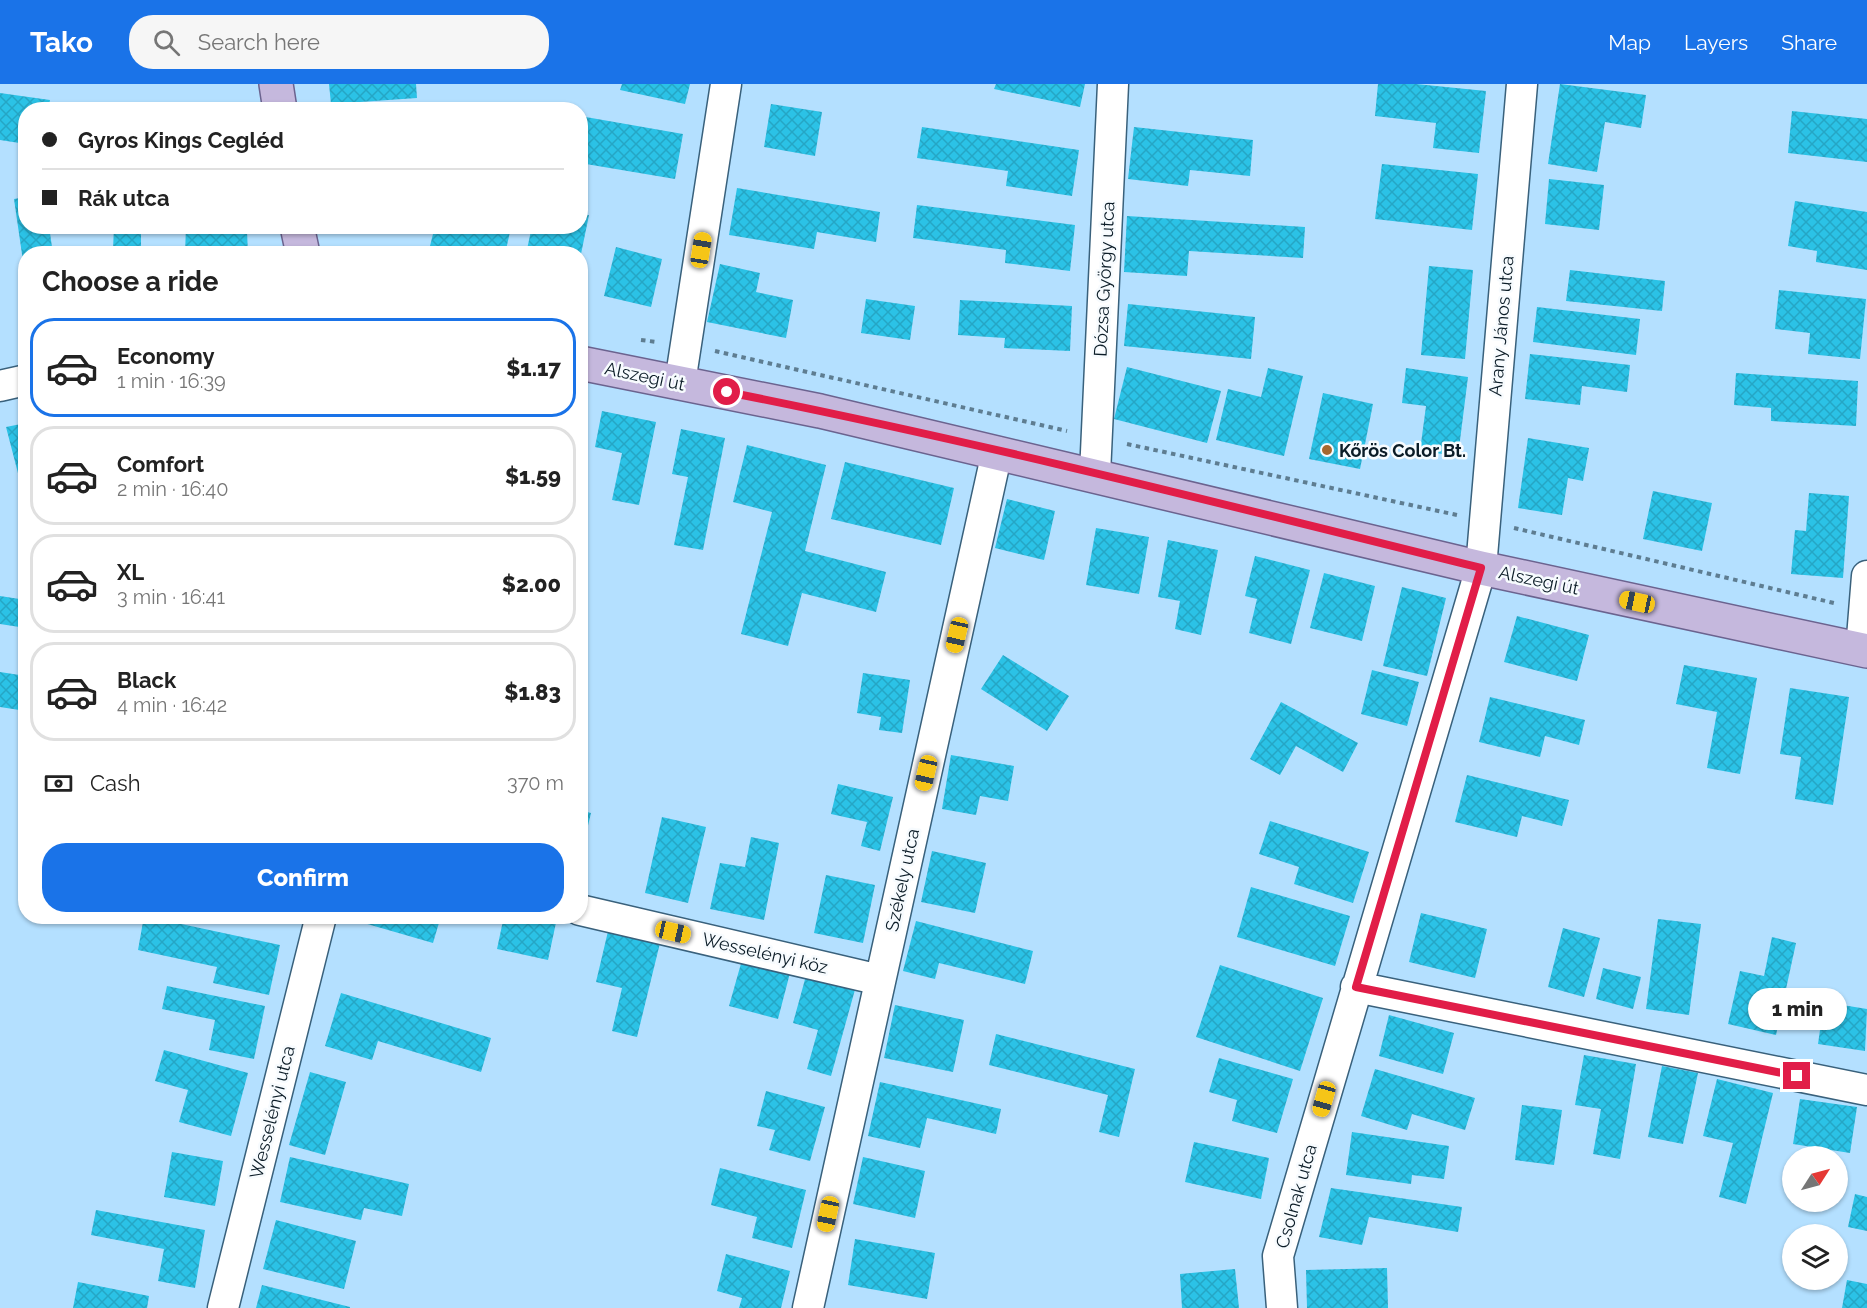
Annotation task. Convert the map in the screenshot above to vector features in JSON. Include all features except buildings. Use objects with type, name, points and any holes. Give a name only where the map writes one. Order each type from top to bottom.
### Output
[{"type":"main road","points":[[276,84],[279,102]]},
{"type":"main road","name":"Alszegi út","points":[[588,365],[820,411],[1095,474],[1481,568],[1864,651]]},
{"type":"street","points":[[680,383],[726,84]]},
{"type":"street","name":"Dózsa György utca","points":[[1095,474],[1113,84]]},
{"type":"street","name":"Arany János utca","points":[[1481,568],[1522,84]]},
{"type":"street","points":[[0,386],[18,382]]},
{"type":"street","name":"Székely utca","points":[[808,1308],[997,452]]},
{"type":"street","name":"Csolnak utca","points":[[1282,1308],[1278,1256],[1481,568]]},
{"type":"street","points":[[1864,651],[1867,576]]},
{"type":"street","name":"Wesselényi köz","points":[[588,912],[880,980]]},
{"type":"street","name":"Wesselényi utca","points":[[223,1308],[319,924]]},
{"type":"street","points":[[1356,987],[1867,1090]]},
{"type":"path","points":[[640,340],[687,345],[1097,438],[1485,521],[1864,610]]},
{"type":"place","name":"Kőrös Color Bt.","points":[[1327,450]]},
{"type":"route","points":[[727,392],[1095,474],[1481,568],[1356,987],[1797,1076]]}]
